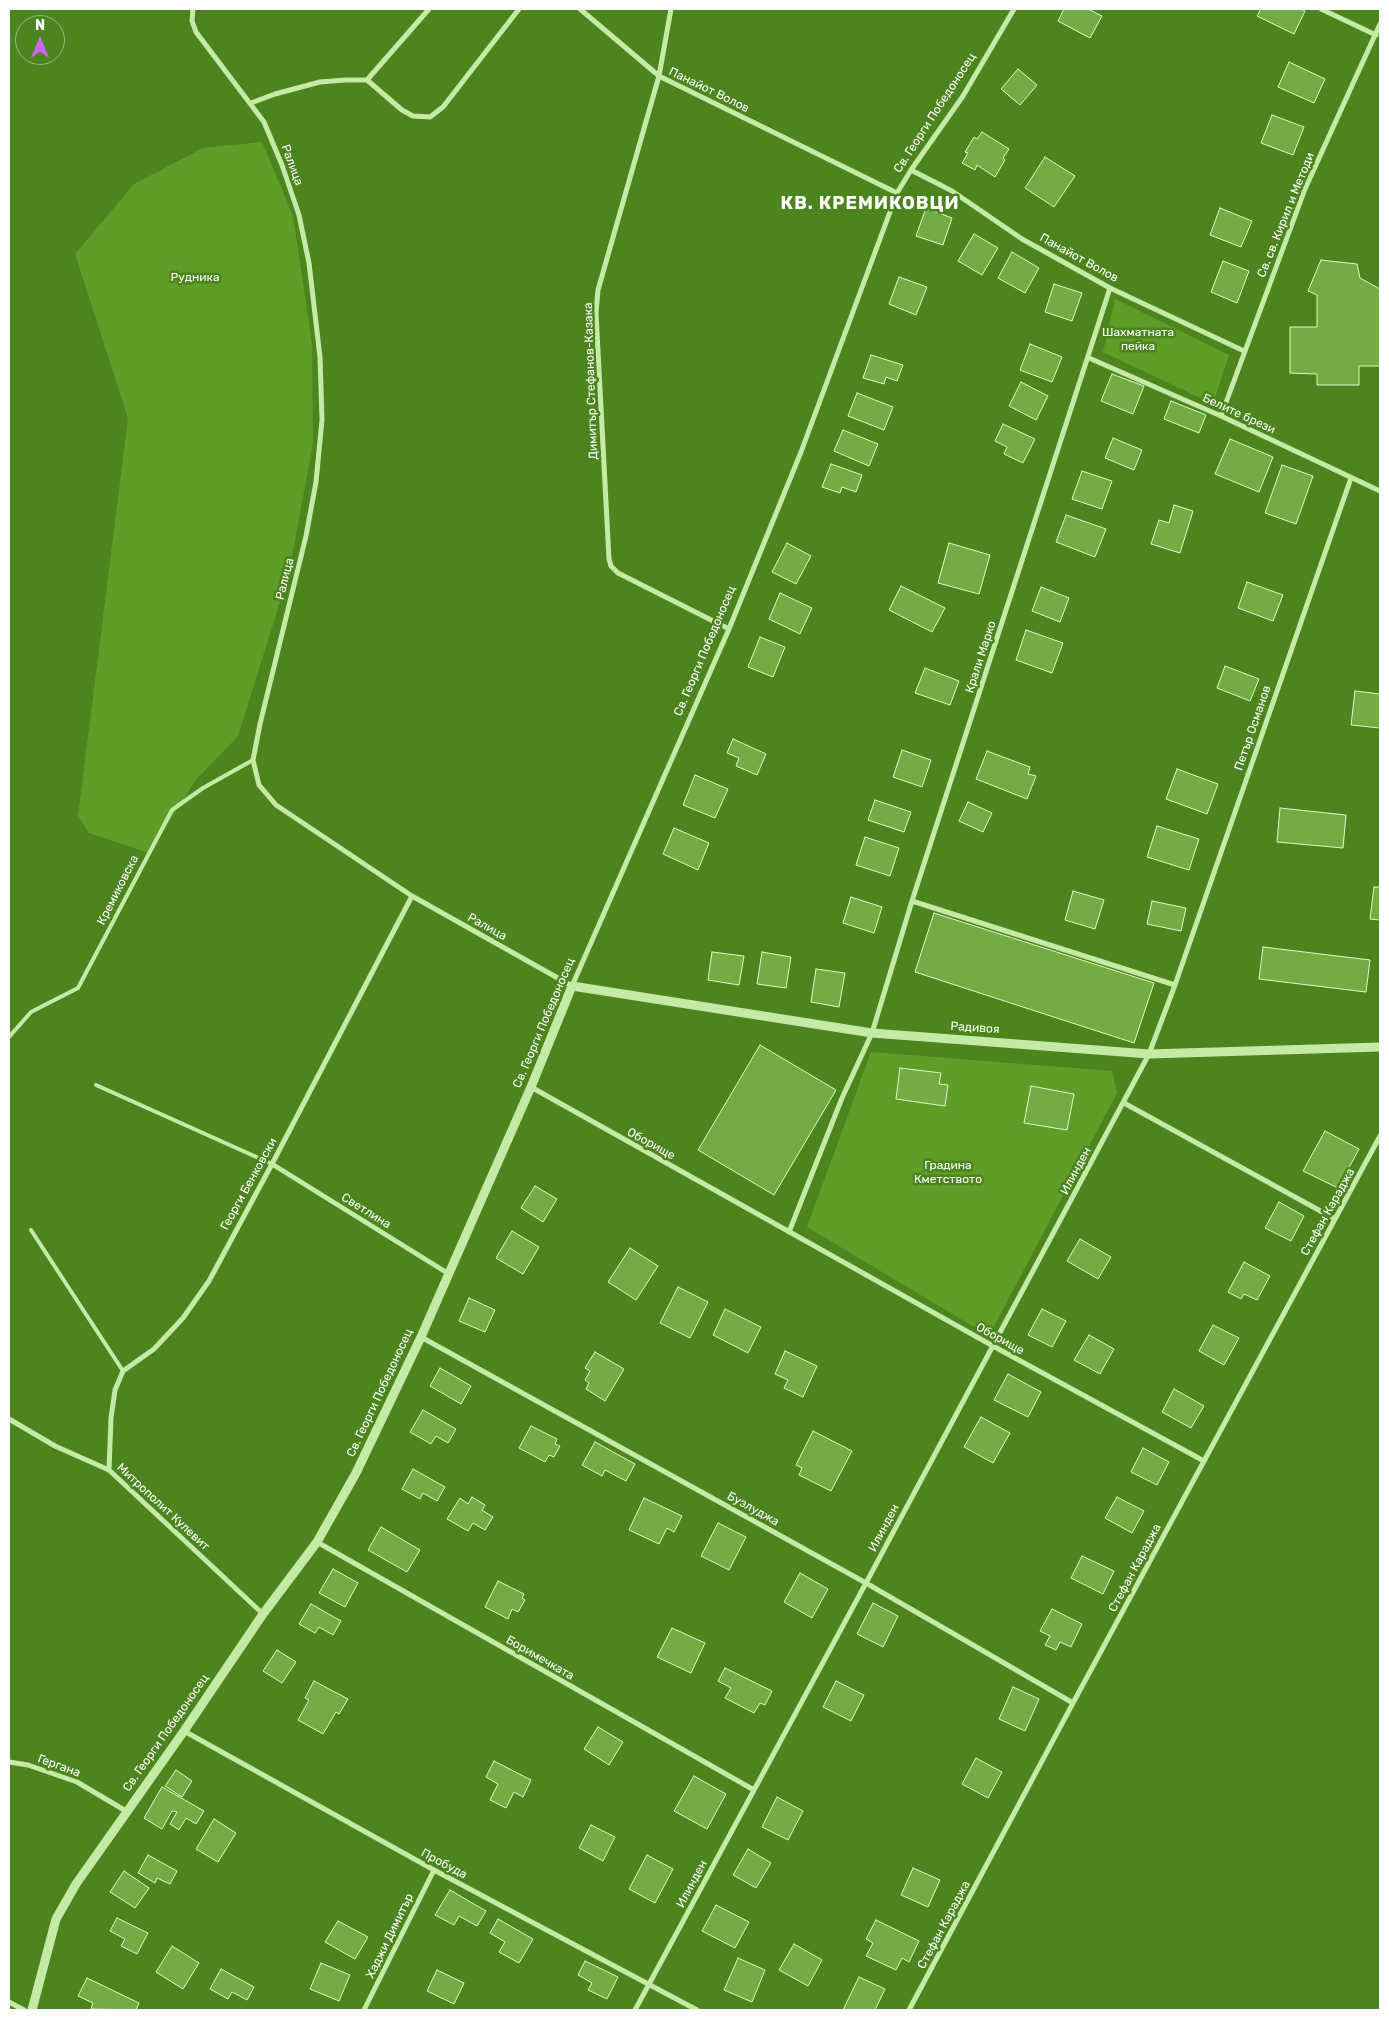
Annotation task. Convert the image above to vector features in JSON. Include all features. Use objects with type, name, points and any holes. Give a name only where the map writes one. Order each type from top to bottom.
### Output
[{"type":"street","name":"Ралица","points":[[193,9],[192,21],[196,32],[264,122],[282,164],[299,215],[309,262],[320,357],[322,420],[316,482],[306,536],[268,689],[253,760],[259,785],[276,805],[412,896],[572,986]]},
{"type":"street","points":[[367,80],[429,9]]},
{"type":"street","points":[[251,103],[274,94],[320,82],[367,80],[402,110],[413,116],[430,117],[444,107],[519,9]]},
{"type":"street","name":"Панайот Волов","points":[[580,9],[659,76],[897,193]]},
{"type":"street","name":"Димитър Стефанов-Казака","points":[[671,9],[659,76],[598,290],[596,313],[609,559],[611,566],[618,573],[730,629]]},
{"type":"street","name":"Св. Георги Победоносец","points":[[32,2010],[56,1919],[76,1884],[184,1731],[263,1614],[317,1542],[356,1473],[449,1274],[531,1087],[572,986],[730,629],[801,452],[897,193],[963,96],[1014,9]]},
{"type":"street","points":[[1321,9],[1376,35]]},
{"type":"street","name":"Св. св. Кирил и Методи","points":[[1221,416],[1305,189],[1380,24]]},
{"type":"street","name":"Панайот Волов","points":[[912,170],[952,192],[1022,239],[1110,288],[1244,351]]},
{"type":"street","name":"Крали Марко","points":[[872,1033],[912,901],[1089,358],[1110,288]]},
{"type":"street","name":"Белите брези","points":[[1089,358],[1221,416],[1380,491]]},
{"type":"street","name":"Петър Османов","points":[[1149,1054],[1175,985],[1350,478]]},
{"type":"street","name":"Георги Бенковски","points":[[123,1371],[154,1349],[183,1318],[209,1281],[412,896]]},
{"type":"street","points":[[912,901],[1175,985]]},
{"type":"street","name":"Радивоя","points":[[572,986],[872,1033],[1149,1054],[1380,1048]]},
{"type":"street","points":[[789,1232],[842,1098],[872,1033]]},
{"type":"street","name":"Илинден","points":[[635,2010],[866,1584],[1149,1054]]},
{"type":"street","name":"Оборище","points":[[531,1087],[993,1346],[1204,1461]]},
{"type":"street","points":[[1124,1104],[1335,1219]]},
{"type":"street","name":"Стефан Караджа","points":[[909,2010],[1380,1136]]},
{"type":"street","name":"Светлина","points":[[272,1164],[449,1274]]},
{"type":"street","name":"Бузлуджа","points":[[421,1337],[866,1584],[1073,1703]]},
{"type":"street","points":[[109,1470],[111,1418],[115,1390],[123,1371]]},
{"type":"street","name":"Митрополит Кулевит","points":[[9,1419],[55,1446],[109,1470],[263,1614]]},
{"type":"street","name":"Боримечката","points":[[317,1542],[754,1790]]},
{"type":"street","name":"Пробуда","points":[[184,1731],[434,1870],[697,2010]]},
{"type":"street","name":"Гергана","points":[[9,1762],[28,1765],[77,1782],[126,1811]]},
{"type":"street","name":"Хаджи Димитър","points":[[364,2010],[434,1870]]},
{"type":"street","points":[[9,2002],[24,2010]]},
{"type":"lane","name":"Кремиковска","points":[[9,1037],[31,1012],[78,988],[172,810],[203,788],[253,760]]},
{"type":"lane","points":[[96,1085],[272,1164]]},
{"type":"lane","points":[[31,1230],[123,1371]]},
{"type":"green space","name":"Рудника","points":[[262,142],[293,216],[312,344],[313,443],[289,573],[238,736],[195,781],[149,853],[89,833],[78,816],[128,418],[75,254],[134,184],[203,148]]},
{"type":"green space","name":"Шахматната пейка","points":[[1115,299],[1229,355],[1213,404],[1103,352]]},
{"type":"green space","name":"Градина Кметството","points":[[871,1052],[1112,1071],[1117,1093],[989,1336],[807,1227]]},
{"type":"building","points":[[1064,9],[1088,9],[1102,16],[1090,38],[1058,21]]},
{"type":"building","points":[[1261,9],[1300,9],[1305,11],[1294,34],[1257,16]]},
{"type":"building","points":[[1289,62],[1325,79],[1314,103],[1278,87]]},
{"type":"building","points":[[1018,69],[1037,85],[1020,105],[1001,89]]},
{"type":"building","points":[[1272,115],[1304,127],[1293,155],[1261,143]]},
{"type":"building","points":[[982,132],[1009,149],[995,177],[977,165],[975,170],[962,163],[968,153],[965,152],[974,137],[977,139]]},
{"type":"building","points":[[1045,157],[1075,176],[1054,207],[1025,188]]},
{"type":"building","points":[[926,208],[952,218],[943,245],[916,236]]},
{"type":"building","points":[[1220,208],[1252,221],[1241,247],[1210,235]]},
{"type":"building","points":[[974,234],[998,248],[982,275],[958,261]]},
{"type":"building","points":[[1012,252],[1039,268],[1025,293],[998,278]]},
{"type":"building","points":[[1321,260],[1357,264],[1360,278],[1380,289],[1380,366],[1359,366],[1359,385],[1317,385],[1317,374],[1290,373],[1290,327],[1317,327],[1317,295],[1308,291]]},
{"type":"building","points":[[1223,261],[1249,271],[1237,303],[1211,292]]},
{"type":"building","points":[[899,277],[927,287],[916,315],[889,304]]},
{"type":"building","points":[[1054,284],[1082,293],[1072,321],[1045,312]]},
{"type":"building","points":[[1030,344],[1062,357],[1052,382],[1020,370]]},
{"type":"building","points":[[871,355],[903,365],[897,381],[886,377],[884,384],[863,378]]},
{"type":"building","points":[[1112,374],[1144,386],[1133,414],[1101,401]]},
{"type":"building","points":[[1021,382],[1048,396],[1036,420],[1009,406]]},
{"type":"building","points":[[857,393],[893,407],[884,430],[848,416]]},
{"type":"building","points":[[1171,401],[1206,415],[1199,433],[1164,419]]},
{"type":"building","points":[[1003,424],[1035,439],[1023,463],[1004,454],[1007,447],[995,441]]},
{"type":"building","points":[[843,430],[878,444],[869,466],[834,451]]},
{"type":"building","points":[[1113,438],[1142,450],[1134,470],[1105,458]]},
{"type":"building","points":[[1230,439],[1273,457],[1259,492],[1215,474]]},
{"type":"building","points":[[831,464],[862,475],[856,492],[842,487],[840,493],[822,487]]},
{"type":"building","points":[[1282,465],[1313,476],[1296,524],[1265,513]]},
{"type":"building","points":[[1082,471],[1112,481],[1102,509],[1072,499]]},
{"type":"building","points":[[1174,505],[1193,511],[1180,553],[1151,544],[1159,520],[1169,523]]},
{"type":"building","points":[[1066,515],[1106,529],[1095,557],[1056,542]]},
{"type":"building","points":[[787,543],[811,556],[796,584],[772,572]]},
{"type":"building","points":[[949,543],[990,555],[979,594],[938,583]]},
{"type":"building","points":[[1247,582],[1283,595],[1273,621],[1238,608]]},
{"type":"building","points":[[901,586],[945,608],[932,632],[889,610]]},
{"type":"building","points":[[1041,587],[1069,598],[1060,622],[1032,611]]},
{"type":"building","points":[[780,593],[812,608],[800,634],[769,619]]},
{"type":"building","points":[[1026,630],[1063,643],[1052,673],[1016,660]]},
{"type":"building","points":[[760,637],[785,647],[773,677],[748,667]]},
{"type":"building","points":[[1225,666],[1259,679],[1250,701],[1217,688]]},
{"type":"building","points":[[925,668],[959,681],[950,705],[915,693]]},
{"type":"building","points":[[1355,691],[1380,694],[1380,728],[1351,725]]},
{"type":"building","points":[[733,739],[766,754],[757,775],[736,766],[739,758],[727,753]]},
{"type":"building","points":[[902,750],[931,760],[922,787],[893,777]]},
{"type":"building","points":[[987,751],[1030,767],[1028,774],[1036,776],[1027,799],[976,779]]},
{"type":"building","points":[[1177,769],[1218,784],[1207,814],[1166,799]]},
{"type":"building","points":[[695,775],[728,789],[715,818],[683,805]]},
{"type":"building","points":[[875,800],[911,812],[904,832],[868,820]]},
{"type":"building","points":[[968,802],[992,813],[983,832],[959,821]]},
{"type":"building","points":[[1280,808],[1346,815],[1343,848],[1277,842]]},
{"type":"building","points":[[1157,826],[1199,839],[1189,870],[1147,857]]},
{"type":"building","points":[[674,828],[709,843],[698,870],[663,854]]},
{"type":"building","points":[[865,837],[899,848],[890,876],[856,865]]},
{"type":"building","points":[[1374,887],[1380,887],[1380,920],[1370,919]]},
{"type":"building","points":[[1073,891],[1104,900],[1095,929],[1065,920]]},
{"type":"building","points":[[851,897],[882,907],[874,933],[843,923]]},
{"type":"building","points":[[1152,901],[1186,908],[1181,931],[1147,924]]},
{"type":"building","points":[[934,913],[1154,983],[1134,1043],[915,972]]},
{"type":"building","points":[[1263,947],[1370,960],[1366,992],[1259,979]]},
{"type":"building","points":[[712,952],[744,956],[739,985],[708,980]]},
{"type":"building","points":[[762,952],[791,957],[786,988],[757,984]]},
{"type":"building","points":[[816,969],[845,973],[839,1007],[811,1002]]},
{"type":"building","points":[[760,1045],[836,1090],[774,1195],[698,1150]]},
{"type":"building","points":[[900,1068],[941,1073],[939,1084],[948,1085],[945,1106],[896,1099]]},
{"type":"building","points":[[1031,1086],[1074,1094],[1067,1130],[1024,1123]]},
{"type":"building","points":[[1325,1131],[1359,1149],[1338,1188],[1303,1171]]},
{"type":"building","points":[[535,1186],[557,1199],[543,1222],[521,1208]]},
{"type":"building","points":[[1279,1202],[1304,1216],[1291,1241],[1265,1228]]},
{"type":"building","points":[[512,1231],[539,1247],[523,1274],[496,1258]]},
{"type":"building","points":[[1080,1239],[1111,1257],[1098,1279],[1067,1261]]},
{"type":"building","points":[[630,1248],[658,1266],[636,1300],[608,1282]]},
{"type":"building","points":[[1244,1262],[1270,1276],[1257,1300],[1244,1294],[1241,1299],[1228,1292]]},
{"type":"building","points":[[678,1287],[708,1302],[690,1338],[660,1323]]},
{"type":"building","points":[[469,1298],[495,1310],[485,1332],[459,1321]]},
{"type":"building","points":[[725,1309],[761,1327],[748,1353],[713,1335]]},
{"type":"building","points":[[1042,1309],[1066,1321],[1052,1347],[1028,1335]]},
{"type":"building","points":[[1213,1325],[1239,1338],[1224,1365],[1199,1351]]},
{"type":"building","points":[[1089,1335],[1114,1349],[1100,1374],[1074,1360]]},
{"type":"building","points":[[785,1351],[817,1366],[803,1397],[784,1388],[788,1380],[775,1374]]},
{"type":"building","points":[[595,1352],[624,1369],[605,1401],[586,1389],[589,1383],[585,1380],[590,1371],[585,1368]]},
{"type":"building","points":[[440,1368],[471,1386],[461,1404],[430,1386]]},
{"type":"building","points":[[1008,1374],[1041,1392],[1028,1417],[994,1400]]},
{"type":"building","points":[[1174,1389],[1204,1406],[1191,1428],[1162,1412]]},
{"type":"building","points":[[423,1410],[456,1429],[448,1443],[436,1436],[431,1444],[410,1432]]},
{"type":"building","points":[[981,1417],[1010,1433],[993,1463],[964,1447]]},
{"type":"building","points":[[531,1426],[557,1439],[555,1444],[560,1446],[554,1457],[549,1455],[545,1462],[519,1448]]},
{"type":"building","points":[[813,1431],[852,1451],[831,1491],[799,1475],[802,1468],[796,1465]]},
{"type":"building","points":[[595,1442],[635,1464],[626,1481],[605,1470],[602,1476],[582,1465]]},
{"type":"building","points":[[1143,1448],[1169,1462],[1157,1485],[1131,1472]]},
{"type":"building","points":[[413,1469],[445,1487],[437,1501],[423,1493],[420,1499],[402,1489]]},
{"type":"building","points":[[472,1497],[485,1505],[482,1510],[493,1517],[485,1530],[473,1523],[468,1531],[447,1519],[460,1498],[468,1504]]},
{"type":"building","points":[[1117,1497],[1144,1511],[1132,1533],[1105,1518]]},
{"type":"building","points":[[644,1498],[682,1516],[674,1532],[667,1528],[659,1544],[629,1530]]},
{"type":"building","points":[[718,1523],[746,1537],[729,1570],[701,1556]]},
{"type":"building","points":[[381,1527],[420,1550],[407,1572],[368,1550]]},
{"type":"building","points":[[1082,1556],[1114,1571],[1103,1594],[1071,1578]]},
{"type":"building","points":[[333,1569],[358,1583],[345,1607],[319,1593]]},
{"type":"building","points":[[800,1573],[828,1589],[812,1618],[784,1602]]},
{"type":"building","points":[[498,1581],[524,1594],[522,1598],[525,1600],[518,1612],[512,1609],[508,1619],[485,1607]]},
{"type":"building","points":[[873,1603],[898,1616],[883,1647],[857,1634]]},
{"type":"building","points":[[311,1604],[341,1621],[333,1635],[319,1627],[315,1633],[299,1624]]},
{"type":"building","points":[[1052,1609],[1082,1624],[1071,1647],[1060,1642],[1056,1650],[1045,1645],[1050,1636],[1040,1631]]},
{"type":"building","points":[[672,1628],[705,1643],[691,1673],[657,1657]]},
{"type":"building","points":[[277,1650],[296,1662],[282,1683],[263,1671]]},
{"type":"building","points":[[725,1668],[772,1691],[765,1705],[760,1703],[754,1713],[725,1698],[731,1688],[718,1681]]},
{"type":"building","points":[[314,1681],[348,1699],[339,1714],[336,1712],[323,1734],[298,1720],[309,1700],[305,1698]]},
{"type":"building","points":[[836,1681],[864,1695],[851,1721],[823,1707]]},
{"type":"building","points":[[1013,1687],[1039,1699],[1025,1731],[999,1719]]},
{"type":"building","points":[[598,1727],[623,1742],[609,1765],[584,1749]]},
{"type":"building","points":[[976,1758],[1002,1772],[988,1798],[962,1784]]},
{"type":"building","points":[[494,1761],[531,1780],[523,1797],[514,1792],[506,1808],[490,1800],[498,1784],[486,1777]]},
{"type":"building","points":[[176,1770],[192,1781],[182,1797],[165,1786]]},
{"type":"building","points":[[694,1776],[726,1794],[707,1829],[674,1811]]},
{"type":"building","points":[[162,1787],[204,1811],[196,1824],[186,1818],[179,1830],[170,1824],[177,1812],[172,1811],[162,1829],[144,1818]]},
{"type":"building","points":[[777,1797],[803,1811],[788,1840],[762,1827]]},
{"type":"building","points":[[214,1819],[236,1833],[218,1862],[196,1849]]},
{"type":"building","points":[[591,1825],[615,1837],[603,1861],[579,1848]]},
{"type":"building","points":[[748,1849],[771,1863],[756,1888],[733,1875]]},
{"type":"building","points":[[148,1855],[177,1871],[170,1884],[157,1878],[155,1883],[138,1873]]},
{"type":"building","points":[[647,1855],[673,1869],[655,1903],[629,1889]]},
{"type":"building","points":[[913,1868],[940,1880],[928,1907],[901,1895]]},
{"type":"building","points":[[124,1871],[149,1888],[135,1908],[110,1892]]},
{"type":"building","points":[[450,1890],[486,1911],[477,1926],[459,1916],[454,1925],[435,1915]]},
{"type":"building","points":[[716,1905],[749,1922],[735,1948],[702,1931]]},
{"type":"building","points":[[117,1918],[148,1933],[137,1954],[121,1946],[125,1939],[110,1931]]},
{"type":"building","points":[[498,1919],[533,1939],[519,1963],[499,1952],[505,1942],[490,1933]]},
{"type":"building","points":[[876,1920],[919,1941],[909,1962],[902,1958],[896,1970],[866,1956],[873,1943],[866,1939]]},
{"type":"building","points":[[338,1921],[368,1937],[355,1959],[325,1942]]},
{"type":"building","points":[[794,1944],[822,1960],[808,1986],[779,1970]]},
{"type":"building","points":[[172,1946],[199,1963],[183,1989],[156,1972]]},
{"type":"building","points":[[738,1958],[765,1970],[752,2002],[724,1990]]},
{"type":"building","points":[[585,1961],[618,1977],[607,1999],[588,1990],[592,1983],[578,1975]]},
{"type":"building","points":[[321,1963],[350,1975],[339,2001],[310,1989]]},
{"type":"building","points":[[221,1969],[254,1987],[247,2000],[232,1992],[228,1999],[210,1989]]},
{"type":"building","points":[[437,1970],[464,1983],[454,2004],[427,1991]]},
{"type":"building","points":[[859,1977],[885,1989],[875,2010],[843,2010]]},
{"type":"building","points":[[87,1978],[139,2003],[136,2010],[91,2009],[93,2003],[78,1996]]},
{"type":"district","name":"КВ. КРЕМИКОВЦИ","points":[[870,204]]}]
